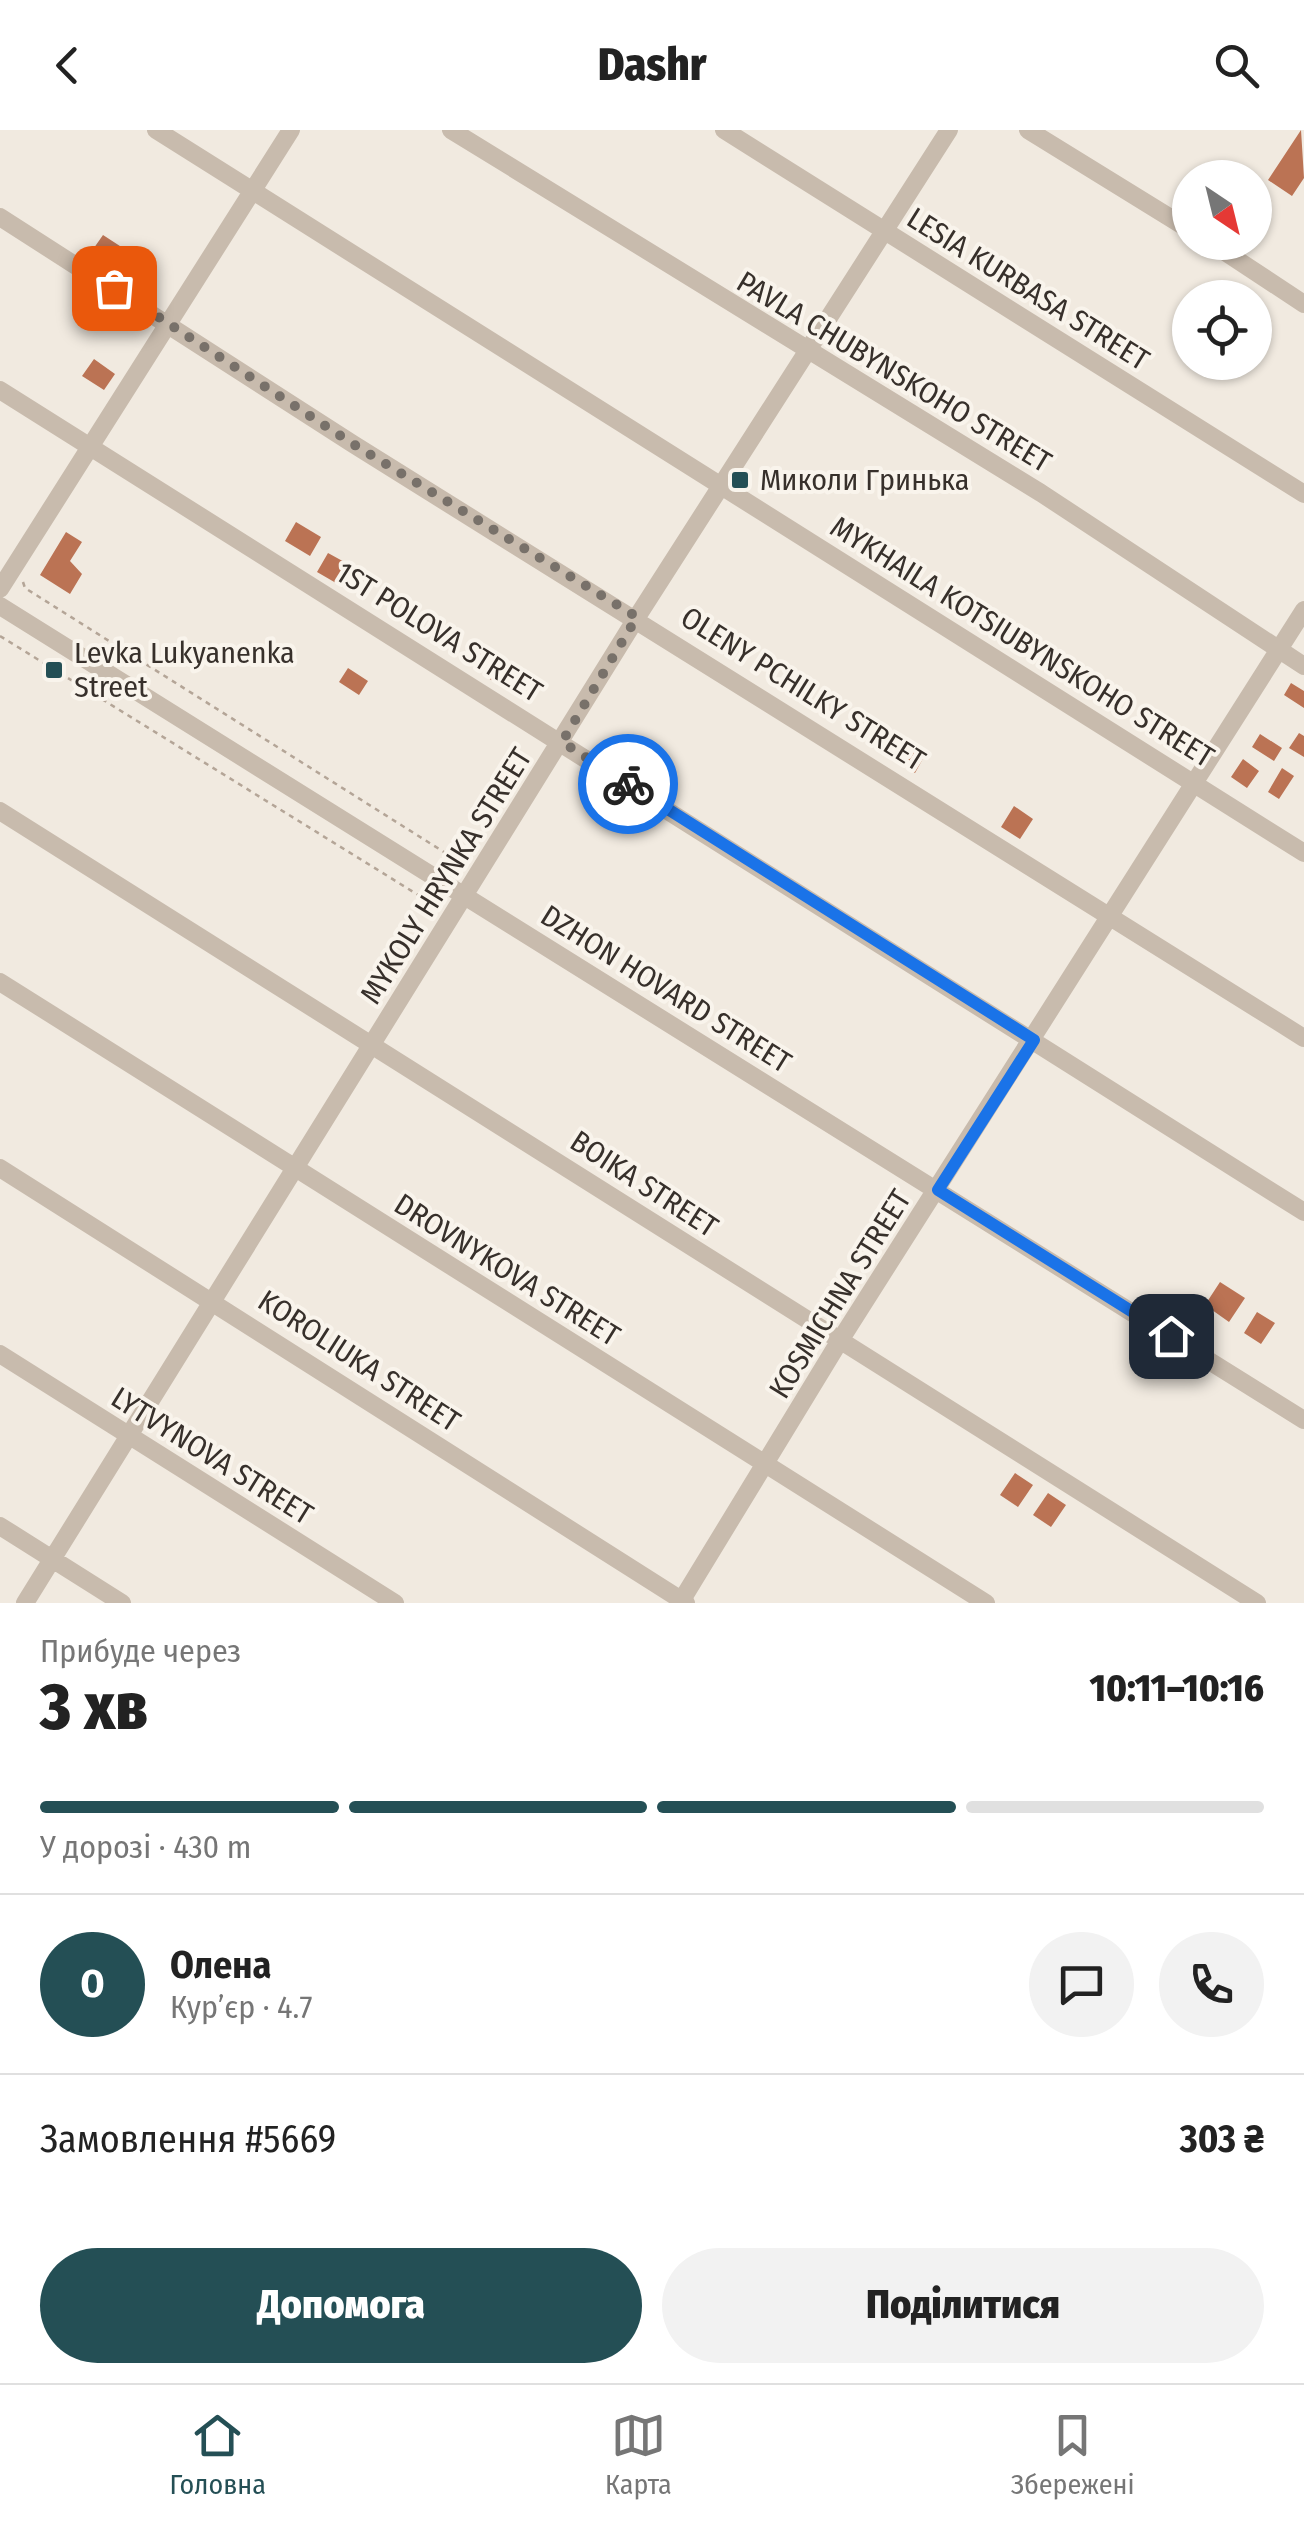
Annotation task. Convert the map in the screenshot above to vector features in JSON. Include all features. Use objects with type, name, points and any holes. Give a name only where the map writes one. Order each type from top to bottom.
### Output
[{"type":"street","name":"MYKHAILA KOTSIUBYNSKOHO STREET","points":[[156,130],[1304,852]]},
{"type":"street","points":[[5,582],[291,130]]},
{"type":"street","name":"PAVLA CHUBYNSKOHO STREET","points":[[451,130],[1041,493],[1304,666]]},
{"type":"street","name":"LESIA KURBASA STREET","points":[[724,130],[1304,494]]},
{"type":"street","name":"MYKOLY HRYNKA STREET","points":[[24,1603],[637,617],[949,130]]},
{"type":"street","points":[[1028,130],[1172,219]]},
{"type":"street","name":"OLENY PCHILKY STREET","points":[[0,217],[353,444],[637,617],[1304,1038]]},
{"type":"street","points":[[1237,260],[1304,304]]},
{"type":"street","name":"1ST POLOVA STREET","points":[[0,390],[1304,1212]]},
{"type":"street","name":"DZHON HOVARD STREET","points":[[0,606],[1304,1420]]},
{"type":"street","name":"KOSMICHNA STREET","points":[[683,1602],[839,1342],[1304,610]]},
{"type":"street","name":"BOIKA STREET","points":[[0,811],[1257,1603]]},
{"type":"street","name":"DROVNYKOVA STREET","points":[[0,982],[986,1603]]},
{"type":"street","name":"KOROLIUKA STREET","points":[[0,1168],[683,1602]]},
{"type":"street","name":"LYTVYNOVA STREET","points":[[0,1354],[395,1603]]},
{"type":"street","points":[[0,1526],[122,1603]]},
{"type":"path","points":[[5,582],[27,584],[24,588],[478,874]]},
{"type":"path","points":[[0,636],[452,916]]},
{"type":"building","points":[[1301,130],[1304,178],[1292,196],[1272,183],[1272,174]]},
{"type":"building","points":[[103,235],[123,248],[109,268],[89,255]]},
{"type":"building","points":[[94,359],[115,374],[104,390],[82,376]]},
{"type":"building","points":[[296,522],[321,537],[310,556],[285,541]]},
{"type":"building","points":[[66,532],[82,542],[70,561],[82,574],[70,594],[40,575]]},
{"type":"building","points":[[328,553],[348,564],[336,583],[317,572]]},
{"type":"building","points":[[501,657],[518,667],[504,688],[488,678]]},
{"type":"building","points":[[348,668],[368,681],[359,695],[339,682]]},
{"type":"building","points":[[1291,683],[1304,691],[1304,708],[1284,695]]},
{"type":"building","points":[[1299,733],[1304,736],[1304,757],[1289,748]]},
{"type":"building","points":[[1260,734],[1282,748],[1274,761],[1252,747]]},
{"type":"building","points":[[907,745],[925,755],[915,773],[897,762]]},
{"type":"building","points":[[1243,759],[1259,771],[1247,788],[1231,777]]},
{"type":"building","points":[[1282,768],[1294,776],[1279,799],[1268,792]]},
{"type":"building","points":[[1014,806],[1033,819],[1020,839],[1001,827]]},
{"type":"building","points":[[1220,1282],[1245,1298],[1229,1322],[1205,1305]]},
{"type":"building","points":[[1257,1312],[1275,1323],[1261,1344],[1244,1333]]},
{"type":"building","points":[[1015,1473],[1033,1485],[1018,1507],[1000,1495]]},
{"type":"building","points":[[1048,1493],[1066,1505],[1051,1527],[1033,1515]]},
{"type":"way so far","points":[[114,288],[353,444],[637,617],[562,742],[628,784]]},
{"type":"place","name":"Миколи Гринька","points":[[740,480]]},
{"type":"place","name":"Levka Lukyanenka Street","points":[[54,670]]},
{"type":"route","points":[[628,784],[1034,1040],[938,1190],[1171,1336]]}]
